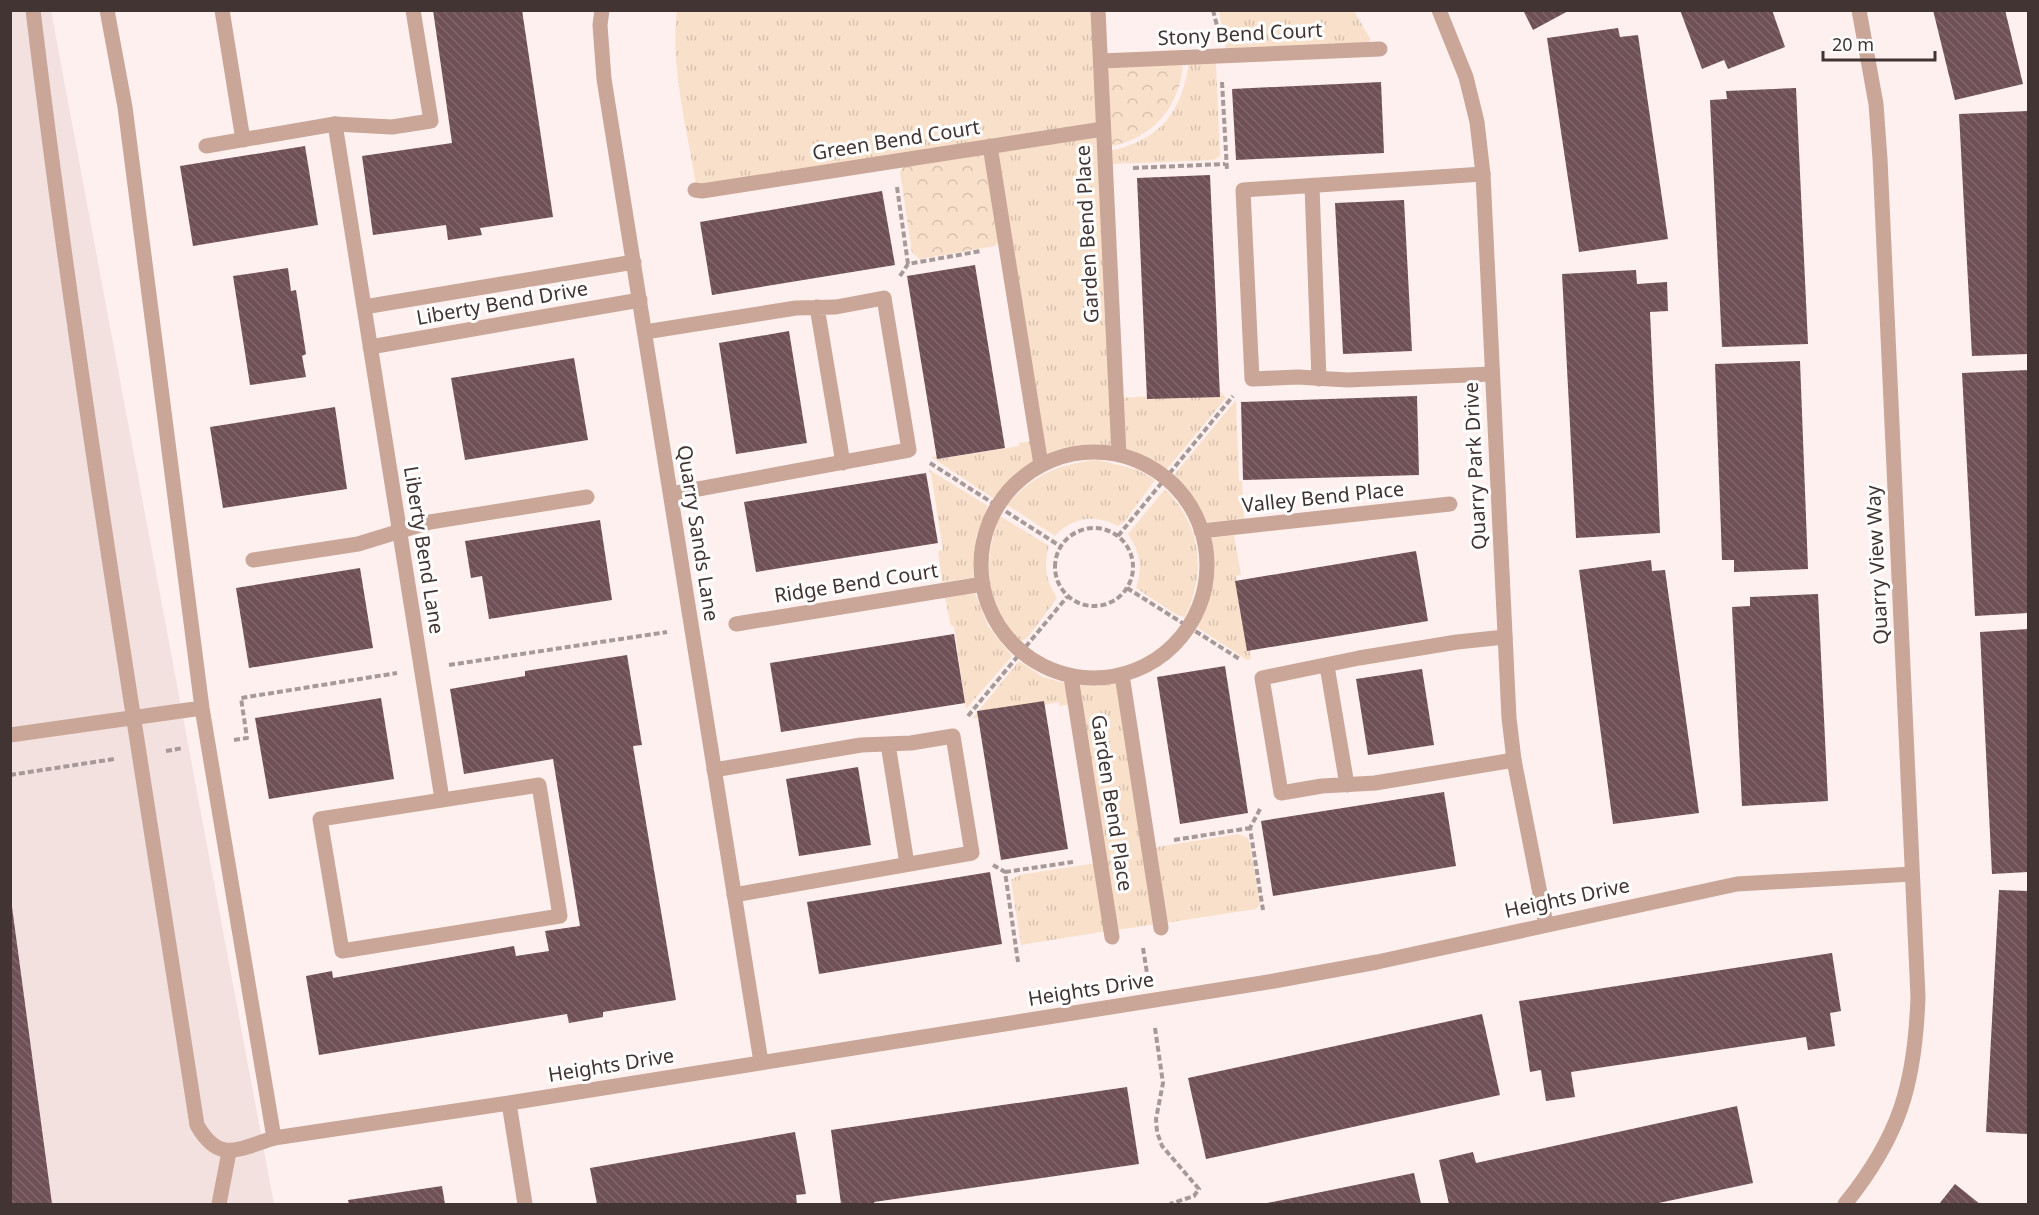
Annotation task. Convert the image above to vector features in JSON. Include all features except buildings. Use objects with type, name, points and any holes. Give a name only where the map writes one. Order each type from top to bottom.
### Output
[{"type":"street","points":[[33,10],[66,262],[197,1125],[208,1143],[229,1152],[219,1204]]},
{"type":"street","points":[[107,10],[126,119],[202,708],[273,1138]]},
{"type":"street","points":[[222,10],[243,140]]},
{"type":"street","points":[[206,146],[335,124],[392,127],[431,121],[413,10]]},
{"type":"street","name":"Quarry Sands Lane","points":[[602,10],[600,25],[604,79],[761,1062]]},
{"type":"street","name":"Garden Bend Place","points":[[1098,10],[1119,455]]},
{"type":"street","name":"Quarry Park Drive","points":[[1438,10],[1466,77],[1477,122],[1483,174],[1509,718],[1514,760],[1546,924]]},
{"type":"street","name":"Quarry View Way","points":[[1845,1204],[1877,1162],[1899,1117],[1911,1076],[1917,1037],[1918,997],[1880,159],[1876,104],[1859,10]]},
{"type":"street","name":"Stony Bend Court","points":[[1101,61],[1380,49]]},
{"type":"street","name":"Liberty Bend Lane","points":[[335,124],[442,800]]},
{"type":"street","name":"Green Bend Court","points":[[694,190],[702,192],[1103,129]]},
{"type":"street","points":[[990,146],[1041,465]]},
{"type":"street","points":[[1483,174],[1243,190],[1252,379],[1347,380],[1492,374]]},
{"type":"street","points":[[1312,186],[1319,379]]},
{"type":"street","name":"Liberty Bend Drive","points":[[364,307],[634,262]]},
{"type":"street","points":[[645,332],[796,308],[884,298],[909,450],[671,494]]},
{"type":"street","name":"Liberty Bend Drive","points":[[370,347],[640,300]]},
{"type":"street","points":[[817,307],[843,463]]},
{"type":"street","points":[[1079,453],[1119,455],[1143,464],[1166,478],[1181,493],[1201,531],[1206,556],[1205,581],[1200,604],[1189,626],[1160,657],[1122,675],[1089,679],[1071,676],[1053,671],[1021,652],[996,622],[983,584],[983,544],[997,506],[1024,476],[1041,465],[1079,453]]},
{"type":"street","points":[[253,560],[358,544],[430,522],[587,497]]},
{"type":"street","name":"Valley Bend Place","points":[[1201,531],[1450,504]]},
{"type":"street","name":"Ridge Bend Court","points":[[736,624],[983,584]]},
{"type":"street","points":[[1505,637],[1435,645],[1262,678],[1281,793],[1375,783],[1514,760]]},
{"type":"street","points":[[1327,666],[1347,785]]},
{"type":"street","name":"Garden Bend Place","points":[[1122,675],[1161,928]]},
{"type":"street","name":"Garden Bend Place","points":[[1071,676],[1112,937]]},
{"type":"street","points":[[10,735],[202,708]]},
{"type":"street","points":[[714,770],[861,745],[953,736],[972,853],[734,895]]},
{"type":"street","points":[[888,744],[907,864]]},
{"type":"street","points":[[539,785],[560,916],[342,951],[320,819],[442,800],[539,785]]},
{"type":"street","name":"Heights Drive","points":[[229,1152],[273,1138],[509,1103],[1151,1001],[1377,962],[1737,884],[1912,874]]},
{"type":"street","points":[[509,1103],[525,1204]]},
{"type":"path","points":[[1213,10],[1221,56],[1225,164],[1243,190]]},
{"type":"path","points":[[884,298],[908,264],[893,161]]},
{"type":"path","points":[[1105,169],[1225,164]]},
{"type":"path","points":[[908,264],[1005,247]]},
{"type":"path","points":[[1118,536],[1233,396],[1252,379]]},
{"type":"path","points":[[909,450],[1060,546]]},
{"type":"path","points":[[1094,527],[1107,529],[1118,536],[1128,547],[1133,560],[1132,575],[1127,588],[1110,603],[1099,606],[1088,606],[1067,597],[1054,573],[1055,559],[1060,546],[1069,536],[1094,527]]},
{"type":"path","points":[[1127,588],[1189,626],[1240,660],[1262,678]]},
{"type":"path","points":[[953,736],[1067,597]]},
{"type":"path","points":[[10,775],[247,738],[241,698],[692,628]]},
{"type":"path","points":[[1263,910],[1250,828],[1260,808],[1281,793]]},
{"type":"path","points":[[1149,845],[1250,828]]},
{"type":"path","points":[[972,853],[1005,872],[1100,858]]},
{"type":"path","points":[[1005,872],[1018,962]]},
{"type":"path","points":[[1142,943],[1163,1083],[1156,1119],[1157,1132],[1162,1146],[1199,1189],[1194,1196],[1170,1204]]},
{"type":"shaded area","points":[[10,11],[51,11],[274,1204],[11,1204]]},
{"type":"green space","points":[[677,11],[1094,11],[1099,121],[1091,126],[704,187],[696,184],[680,98],[675,32]]},
{"type":"green space","points":[[1219,11],[1354,11],[1371,40],[1365,45],[1226,50]]},
{"type":"green space","points":[[1183,61],[1177,93],[1162,118],[1139,136],[1109,147],[1106,72],[1112,65]]},
{"type":"green space","points":[[1189,61],[1216,62],[1220,156],[1214,160],[1112,164],[1109,151],[1142,140],[1166,121],[1181,95]]},
{"type":"green space","points":[[1091,135],[1100,137],[1114,446],[1078,446],[1044,455],[997,156],[999,149]]},
{"type":"green space","points":[[980,153],[988,158],[1001,239],[995,246],[920,259],[912,253],[900,172],[905,165]]},
{"type":"green space","points":[[1221,392],[1226,398],[1167,469],[1145,456],[1123,448],[1121,398]]},
{"type":"green space","points":[[1236,400],[1239,481],[1242,481],[1244,519],[1207,522],[1193,497],[1174,475]]},
{"type":"green space","points":[[1033,441],[1035,460],[1014,474],[993,498],[931,457],[938,456],[938,459],[1019,446],[1019,443]]},
{"type":"green space","points":[[1099,460],[1138,470],[1155,480],[1125,521],[1118,526],[1101,520],[1084,519],[1069,525],[1055,536],[1007,505],[1027,486],[1048,472],[1072,464]]},
{"type":"green space","points":[[928,469],[988,506],[976,536],[973,578],[942,582],[938,551],[943,550],[931,474]]},
{"type":"green space","points":[[1165,489],[1186,518],[1197,549],[1196,583],[1185,617],[1177,615],[1136,588],[1140,566],[1135,547],[1128,534]]},
{"type":"green space","points":[[1000,516],[1049,546],[1046,560],[1047,573],[1057,598],[1028,637],[1020,642],[1000,612],[990,582],[990,551]]},
{"type":"green space","points":[[1234,535],[1241,575],[1236,576],[1251,659],[1247,660],[1198,628],[1207,606],[1212,584],[1211,538]]},
{"type":"green space","points":[[975,593],[988,626],[1012,656],[966,709],[954,626],[951,626],[945,598]]},
{"type":"green space","points":[[1019,661],[1043,677],[1068,684],[1072,704],[1059,706],[1059,702],[972,719]]},
{"type":"green space","points":[[1119,683],[1157,924],[1116,930],[1078,685]]},
{"type":"green space","points":[[1238,834],[1248,838],[1250,844],[1260,904],[1256,909],[1165,923],[1155,851],[1157,847]]},
{"type":"green space","points":[[1095,864],[1107,931],[1021,945],[1011,880],[1019,875]]}]
